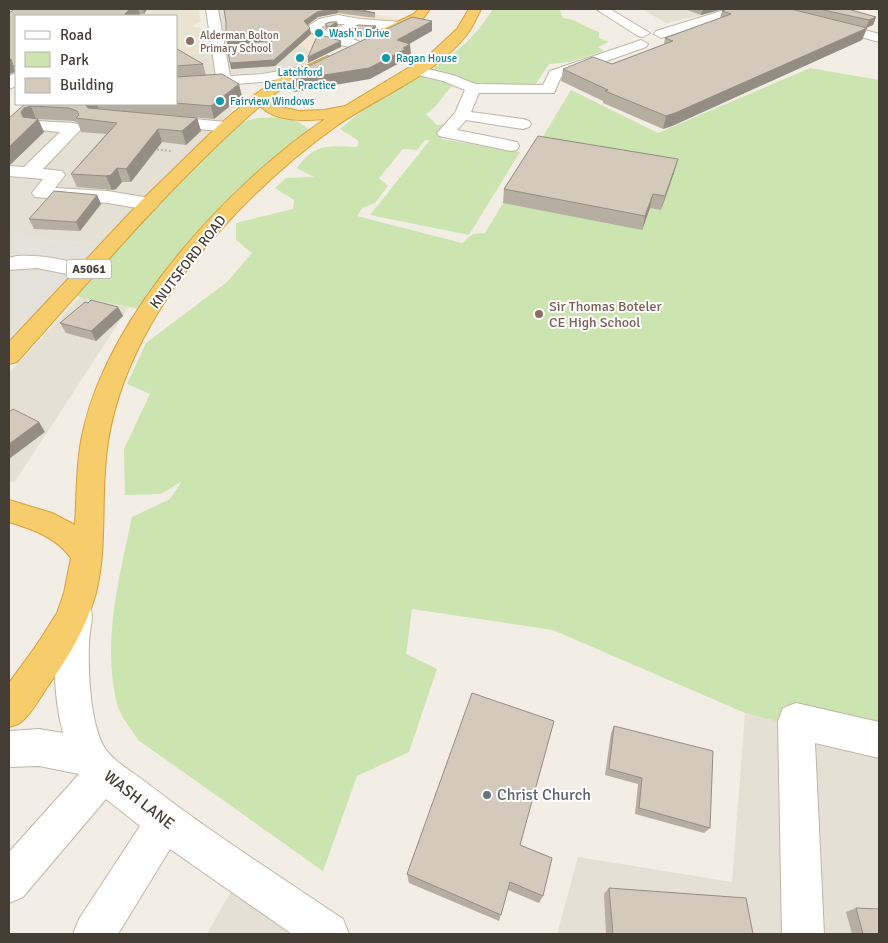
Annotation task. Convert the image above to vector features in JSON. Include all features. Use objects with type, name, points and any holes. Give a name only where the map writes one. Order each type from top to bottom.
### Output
[{"type":"highway","name":"A5061","points":[[9,356],[149,204],[226,126],[262,96],[303,71],[426,14]]},
{"type":"highway","name":"KNUTSFORD ROAD","points":[[13,697],[56,642],[79,594],[89,536],[91,469],[94,436],[100,408],[128,346],[149,311],[180,266],[227,212],[267,173],[351,109],[440,52],[462,32],[467,17]]},
{"type":"highway","points":[[262,96],[263,101],[273,109],[287,114],[325,115],[351,109]]},
{"type":"highway","points":[[226,126],[258,118],[290,119],[309,130],[308,140]]},
{"type":"highway","points":[[9,511],[46,522],[62,530],[86,555]]},
{"type":"street","points":[[212,9],[224,81]]},
{"type":"street","points":[[467,17],[484,9]]},
{"type":"street","points":[[602,9],[651,41]]},
{"type":"street","points":[[414,70],[448,78],[473,88],[549,90],[555,74],[738,10],[769,10]]},
{"type":"street","points":[[358,46],[337,38],[324,36],[313,27],[332,19],[341,18],[356,23],[401,26]]},
{"type":"street","points":[[814,21],[845,27],[879,38]]},
{"type":"street","points":[[337,38],[335,34],[340,30],[356,23]]},
{"type":"street","points":[[312,42],[340,54]]},
{"type":"street","points":[[219,52],[237,51]]},
{"type":"street","points":[[178,84],[224,81],[303,71]]},
{"type":"street","points":[[224,81],[252,84],[259,89],[262,96]]},
{"type":"street","points":[[473,88],[462,115],[446,133],[511,146]]},
{"type":"street","points":[[28,173],[74,128],[35,118],[64,113]]},
{"type":"street","points":[[462,115],[523,124]]},
{"type":"street","points":[[145,119],[226,126]]},
{"type":"street","points":[[9,172],[56,175],[41,193],[108,197],[149,204]]},
{"type":"street","points":[[9,264],[15,262],[42,264],[87,272]]},
{"type":"street","points":[[79,594],[72,644],[74,694],[79,726],[96,766]]},
{"type":"street","points":[[803,934],[796,721],[879,740]]},
{"type":"street","points":[[9,749],[21,747],[68,752],[96,766]]},
{"type":"street","points":[[9,883],[96,766]]},
{"type":"street","name":"WASH LANE","points":[[96,766],[166,822],[328,934]]},
{"type":"street","points":[[94,934],[166,822]]},
{"type":"path","points":[[150,148],[199,154]]},
{"type":"shaded area","name":"Alderman Bolton Primary School","points":[[94,9],[199,9],[201,22],[193,25],[194,27],[202,28],[205,53],[178,55],[178,15],[87,15]]},
{"type":"shaded area","points":[[217,9],[337,9],[280,31],[320,57],[293,70],[178,78],[178,55],[226,52]]},
{"type":"shaded area","points":[[353,9],[399,19],[320,57],[279,31],[295,23]]},
{"type":"shaded area","points":[[642,9],[730,9],[666,23]]},
{"type":"shaded area","points":[[222,84],[241,90],[243,99],[100,244],[20,238],[22,234],[9,233],[9,133],[35,109],[178,105],[178,103]]},
{"type":"shaded area","points":[[9,233],[23,234],[21,238],[100,244],[9,352]]},
{"type":"shaded area","points":[[80,297],[129,307],[14,483],[9,481],[9,373]]},
{"type":"shaded area","points":[[745,713],[879,749],[879,934],[557,934],[578,857],[732,882]]},
{"type":"shaded area","points":[[233,888],[292,934],[207,934]]},
{"type":"green space","points":[[493,9],[558,9],[563,18],[573,20],[599,32],[599,38],[609,42],[598,47],[604,51],[570,62],[549,64],[534,87],[477,86],[432,69],[451,56],[466,42]]},
{"type":"green space","name":"Sir Thomas Boteler CE High School","points":[[810,68],[879,80],[879,749],[745,713],[553,630],[412,609],[406,654],[437,669],[409,752],[357,776],[323,871],[138,740],[118,707],[113,684],[112,636],[117,588],[132,517],[170,499],[182,481],[161,494],[125,495],[124,449],[150,394],[127,384],[146,343],[227,282],[252,253],[236,240],[236,223],[293,209],[294,200],[275,188],[286,178],[314,177],[297,168],[310,154],[317,150],[338,146],[357,147],[359,141],[340,129],[380,96],[415,76],[424,75],[454,83],[434,108],[426,114],[437,125],[445,124],[449,131],[441,139],[520,152],[469,235],[370,215],[430,140],[425,140],[417,150],[403,149],[379,178],[388,186],[375,203],[362,208],[357,216],[462,243],[473,234],[485,233],[571,90],[658,133]]},
{"type":"green space","points":[[258,118],[278,118],[298,122],[309,130],[309,135],[267,173],[149,311],[80,297],[68,292],[236,123]]},
{"type":"building","points":[[13,9],[130,9],[124,15],[15,15],[15,66],[13,66],[11,59],[9,60],[9,13]]},
{"type":"building","points":[[224,9],[332,9],[317,12],[304,21],[310,28],[274,60],[230,63],[228,51],[263,48],[272,41],[263,36],[226,39]]},
{"type":"building","points":[[347,9],[358,9],[375,13]]},
{"type":"building","points":[[728,9],[795,10],[867,28],[666,116],[605,91],[608,90],[563,69],[593,57],[612,64],[673,41],[665,38],[731,14],[722,11]]},
{"type":"building","points":[[819,9],[848,9],[876,17],[869,20]]},
{"type":"building","points":[[412,17],[432,21],[397,40],[410,44],[403,48],[406,49],[369,68],[293,80],[298,71]]},
{"type":"building","points":[[337,22],[329,27],[325,24]]},
{"type":"building","points":[[358,25],[376,26],[358,35],[346,31]]},
{"type":"building","points":[[318,34],[341,41],[308,57]]},
{"type":"building","points":[[178,50],[203,64],[178,66]]},
{"type":"building","points":[[222,74],[239,84],[211,106],[178,103],[178,77]]},
{"type":"building","points":[[24,105],[86,105],[88,108],[197,118],[182,131],[158,129],[126,169],[117,168],[111,175],[106,176],[71,174],[117,123],[76,118],[79,115],[77,111],[69,108],[31,106],[24,108],[21,112],[23,117],[38,119],[9,147],[9,118]]},
{"type":"building","points":[[538,136],[678,159],[665,196],[653,194],[645,216],[504,189]]},
{"type":"building","points":[[54,191],[97,195],[76,222],[29,219]]},
{"type":"building","points":[[91,300],[118,307],[91,331],[60,323],[85,302],[88,303]]},
{"type":"building","points":[[13,409],[39,422],[9,444],[9,412]]},
{"type":"building","name":"Christ Church","points":[[472,693],[554,721],[520,845],[552,858],[543,896],[510,882],[501,915],[407,874]]},
{"type":"building","points":[[614,726],[713,751],[710,828],[639,808],[642,778],[609,769]]},
{"type":"building","points":[[609,888],[746,898],[753,934],[613,934]]},
{"type":"building","points":[[856,908],[879,909],[879,934],[863,934]]},
{"type":"place","name":"Wash'n Drive","points":[[319,33]]},
{"type":"place","name":"Alderman Bolton Primary School","points":[[190,41]]},
{"type":"place","name":"Latchford Dental Practice","points":[[300,58]]},
{"type":"place","name":"Ragan House","points":[[386,58]]},
{"type":"place","name":"Fairview Windows","points":[[220,101]]},
{"type":"place","name":"Sir Thomas Boteler CE High School","points":[[539,314]]},
{"type":"place","name":"Christ Church","points":[[487,795]]}]
